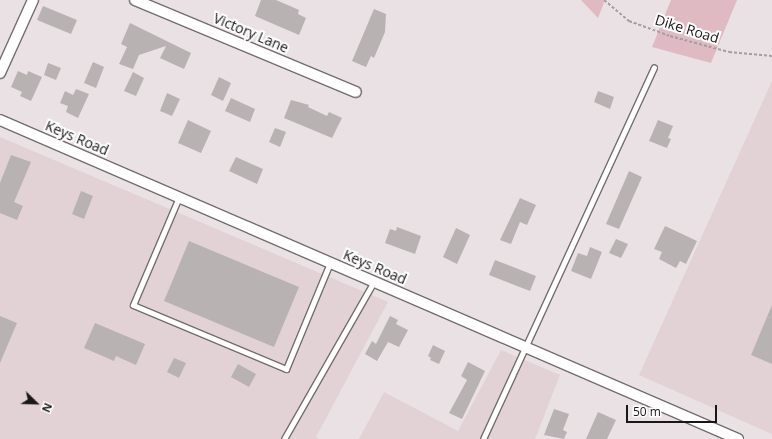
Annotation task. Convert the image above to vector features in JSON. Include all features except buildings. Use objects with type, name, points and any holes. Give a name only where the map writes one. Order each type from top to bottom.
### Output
[{"type":"street","points":[[0,73],[33,0]]},
{"type":"street","name":"Victory Lane","points":[[135,0],[356,92]]},
{"type":"street","name":"Keys Road","points":[[0,120],[738,439]]},
{"type":"lane","points":[[483,439],[527,348],[654,66]]},
{"type":"lane","points":[[179,197],[133,305],[286,369],[330,263]]},
{"type":"lane","points":[[284,439],[374,281]]},
{"type":"path","name":"Dike Road","points":[[604,0],[629,21],[670,36],[729,52],[772,56]]},
{"type":"shaded area","points":[[581,0],[605,0],[598,18]]},
{"type":"shaded area","points":[[671,0],[737,0],[711,63],[652,47]]},
{"type":"shaded area","points":[[772,81],[772,434],[639,375]]},
{"type":"shaded area","points":[[0,137],[388,302],[316,437],[319,439],[0,439]]},
{"type":"shaded area","points":[[501,350],[560,375],[535,439],[359,439],[384,392],[458,431]]}]
